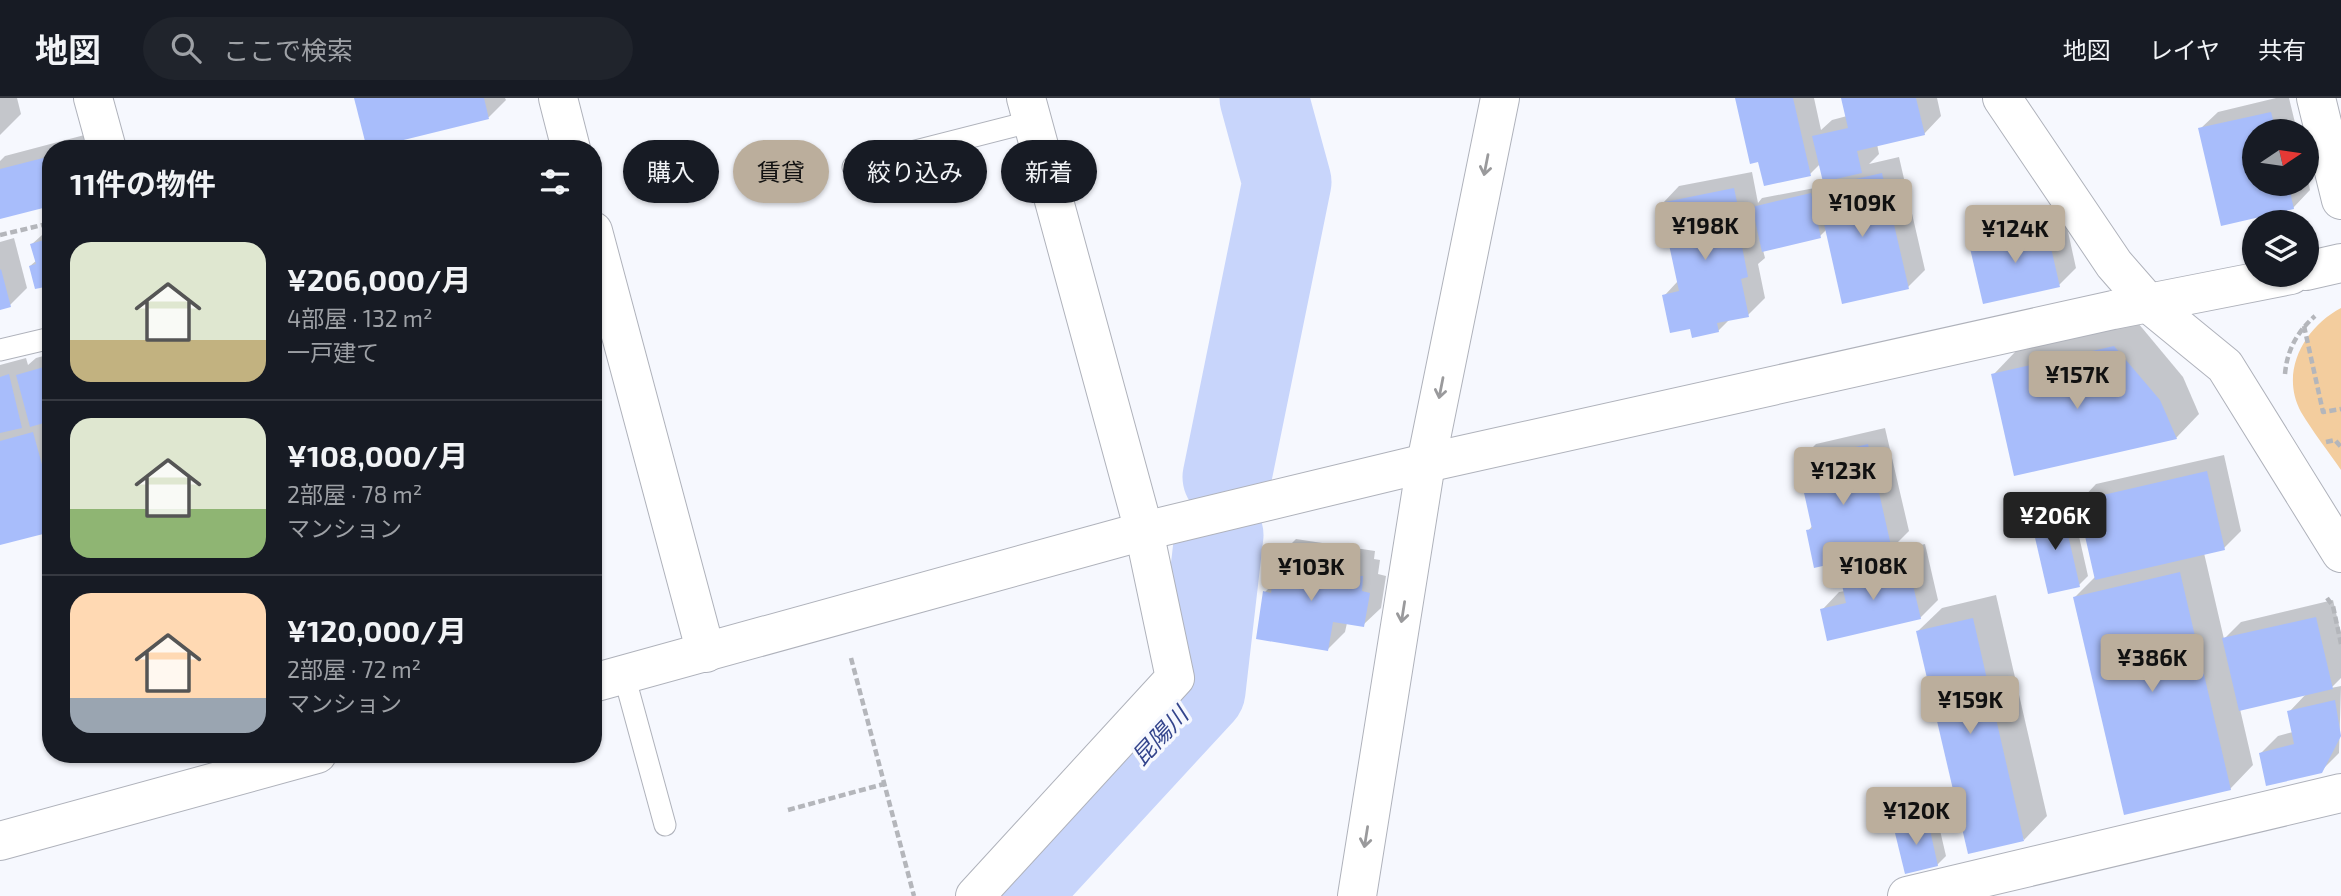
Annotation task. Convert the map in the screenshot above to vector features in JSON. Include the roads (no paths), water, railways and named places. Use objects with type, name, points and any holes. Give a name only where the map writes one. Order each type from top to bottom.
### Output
[{"type":"street","points":[[93,98],[105,140]]},
{"type":"street","points":[[558,98],[569,140]]},
{"type":"street","points":[[1357,896],[1426,463],[1500,98]]},
{"type":"street","points":[[2002,98],[2114,264],[2148,303],[2225,366],[2341,553]]},
{"type":"street","points":[[2316,98],[2341,200]]},
{"type":"street","points":[[975,896],[1175,678],[1144,531],[1030,110]]},
{"type":"street","points":[[2319,268],[2341,263]]},
{"type":"street","points":[[602,265],[706,653]]},
{"type":"street","points":[[608,679],[1144,531],[1426,463],[2242,285]]},
{"type":"street","points":[[0,841],[265,763]]},
{"type":"street","points":[[1908,896],[2341,793]]},
{"type":"lane","points":[[937,140],[1030,110]]},
{"type":"lane","points":[[0,350],[42,340]]},
{"type":"lane","points":[[608,679],[664,825]]},
{"type":"waterway","name":"昆陽川","points":[[1227,477],[1287,182],[1264,98]]},
{"type":"waterway","name":"昆陽川","points":[[1012,896],[1201,691],[1219,535]]}]
